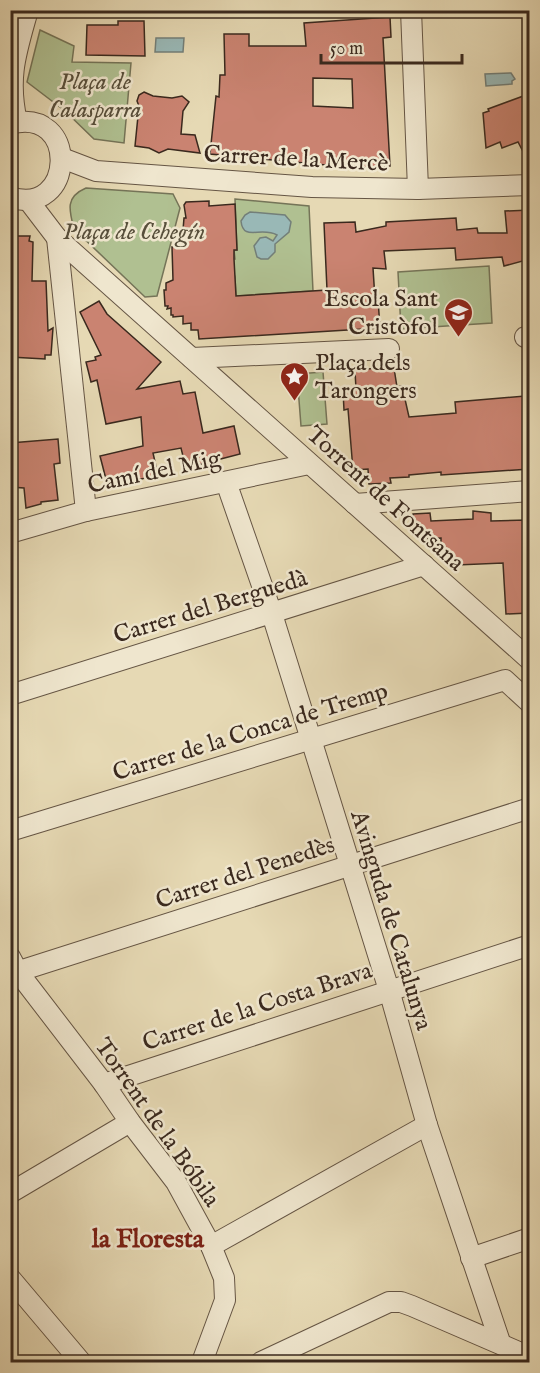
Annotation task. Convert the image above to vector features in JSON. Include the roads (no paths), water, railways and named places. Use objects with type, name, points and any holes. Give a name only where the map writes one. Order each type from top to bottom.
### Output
[{"type":"street","points":[[19,198],[41,196],[52,188],[59,177],[62,158],[59,145],[43,127],[30,122],[14,123],[12,97],[14,59],[28,10]]},
{"type":"street","points":[[411,10],[418,189]]},
{"type":"street","name":"Carrer de la Mercè","points":[[62,158],[96,171],[312,188],[418,189],[530,185]]},
{"type":"street","name":"Torrent de Fontsana","points":[[19,198],[57,238],[530,660]]},
{"type":"street","points":[[57,238],[86,511]]},
{"type":"street","points":[[192,358],[389,349]]},
{"type":"street","name":"Camí del Mig","points":[[10,533],[86,511],[309,464]]},
{"type":"street","name":"Avinguda de Catalunya","points":[[226,482],[272,614],[389,990],[427,1125],[500,1342]]},
{"type":"street","points":[[355,504],[530,492]]},
{"type":"street","name":"Carrer del Berguedà","points":[[10,695],[424,565]]},
{"type":"street","name":"Carrer de la Conca de Tremp","points":[[10,831],[505,680],[530,703]]},
{"type":"street","name":"Carrer del Penedès","points":[[13,968],[349,866],[530,808]]},
{"type":"street","name":"Carrer de la Costa Brava","points":[[104,1084],[530,945]]},
{"type":"street","name":"Torrent de la Bóbila","points":[[13,968],[104,1084],[176,1182],[211,1246],[224,1278],[225,1300],[202,1362]]},
{"type":"street","points":[[10,1193],[130,1122]]},
{"type":"street","points":[[211,1246],[427,1125]]},
{"type":"street","points":[[471,1258],[530,1238]]},
{"type":"street","points":[[10,1278],[81,1362]]},
{"type":"street","points":[[261,1362],[389,1302],[401,1302],[412,1306],[530,1356]]},
{"type":"water","points":[[156,38],[184,38],[183,52],[155,52]]},
{"type":"water","points":[[511,73],[515,79],[512,84],[486,86],[485,74]]},
{"type":"water","points":[[250,212],[285,215],[291,222],[289,232],[275,244],[275,252],[268,259],[257,257],[254,246],[260,238],[266,237],[273,241],[277,235],[245,231],[241,221]]},
{"type":"place","name":"Escola Sant Cristòfol","points":[[459,338]]},
{"type":"place","name":"Plaça dels Tarongers","points":[[294,402]]},
{"type":"district","name":"la Floresta","points":[[148,1238]]},
{"type":"park label","name":"Plaça de Calasparra","points":[[95,95]]},
{"type":"park label","name":"Plaça de Cehegín","points":[[134,231]]}]
